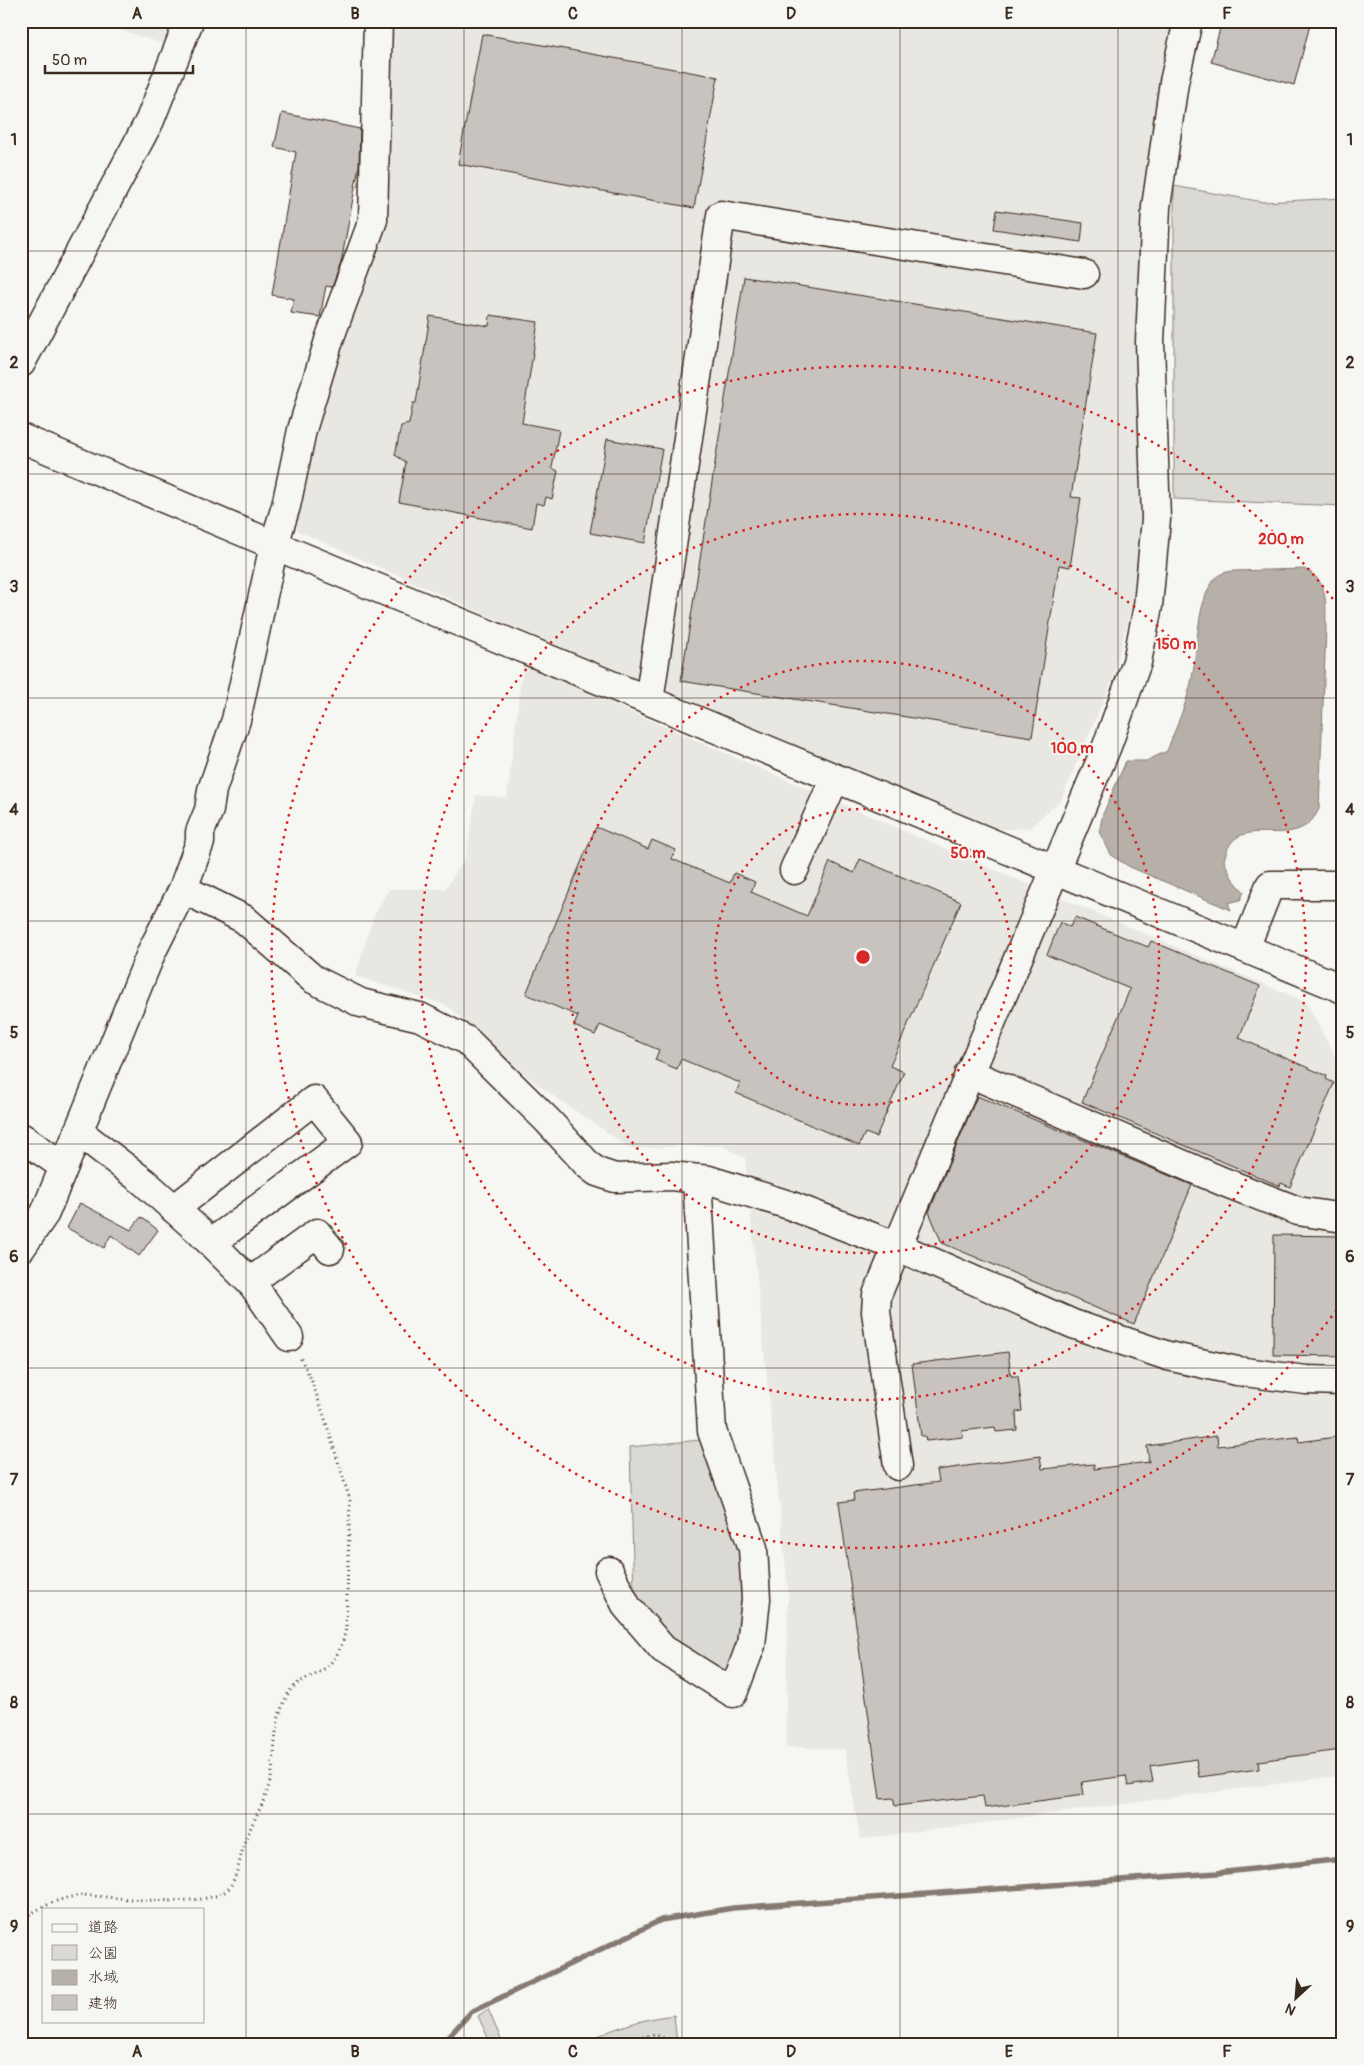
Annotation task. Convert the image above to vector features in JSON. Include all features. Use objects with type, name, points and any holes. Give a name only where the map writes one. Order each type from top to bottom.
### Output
[{"type":"street","points":[[21,363],[150,120],[189,21]]},
{"type":"street","points":[[21,1248],[45,1213],[152,951],[183,889],[200,842],[200,832],[209,810],[212,790],[236,720],[274,545],[286,506],[302,430],[330,337],[373,220],[378,21]]},
{"type":"street","points":[[898,1466],[876,1312],[877,1295],[1107,746],[1138,662],[1148,606],[1156,519],[1150,342],[1156,207],[1174,82],[1188,21]]},
{"type":"street","points":[[649,700],[721,214],[1084,274]]},
{"type":"street","points":[[21,438],[1343,989]]},
{"type":"street","points":[[794,870],[835,778]]},
{"type":"street","points":[[1245,948],[1270,886],[1343,885]]},
{"type":"street","points":[[183,889],[244,919],[313,979],[361,1003],[420,1018],[466,1040],[548,1121],[588,1165],[598,1172],[615,1178],[671,1176],[709,1180],[789,1205],[896,1246],[1073,1324],[1168,1356],[1237,1371],[1306,1380],[1343,1381]]},
{"type":"street","points":[[969,1073],[1224,1182],[1298,1211],[1343,1218]]},
{"type":"street","points":[[174,1209],[314,1100],[348,1142],[211,1243]]},
{"type":"street","points":[[78,1130],[144,1182],[211,1243],[250,1282],[289,1337]]},
{"type":"street","points":[[21,1137],[63,1166]]},
{"type":"street","points":[[609,1571],[627,1607],[663,1649],[733,1693],[751,1645],[756,1599],[753,1548],[712,1430],[697,1179]]},
{"type":"street","points":[[250,1282],[317,1233],[330,1249]]},
{"type":"path","points":[[21,1920],[40,1908],[71,1896],[201,1900],[223,1893],[235,1877],[246,1838],[267,1795],[281,1709],[289,1692],[296,1683],[326,1668],[343,1643],[348,1608],[350,1500],[312,1379],[289,1337]]},
{"type":"path","points":[[624,2044],[645,2035],[659,2035],[667,2039],[670,2044]]},
{"type":"shaded area","points":[[92,21],[175,21],[164,44]]},
{"type":"shaded area","points":[[387,21],[1176,21],[1141,212],[1144,452],[1139,576],[1113,678],[1061,800],[1029,828],[983,830],[552,644],[298,531],[295,518],[354,302]]},
{"type":"shaded area","points":[[523,665],[971,860],[1306,1002],[1343,1071],[1343,1775],[860,1839],[845,1749],[786,1747],[788,1590],[745,1158],[723,1146],[631,1149],[535,1083],[448,1006],[355,976],[374,916],[389,889],[445,889],[466,857],[476,795],[507,798]]},
{"type":"green space","points":[[1174,186],[1263,202],[1343,198],[1343,506],[1174,499]]},
{"type":"green space","points":[[710,1439],[742,1554],[743,1638],[725,1680],[666,1643],[634,1599],[630,1447]]},
{"type":"green space","points":[[488,2009],[503,2044],[491,2044],[478,2016]]},
{"type":"green space","points":[[674,2015],[677,2044],[580,2044],[626,2025]]},
{"type":"water","points":[[1304,569],[1312,574],[1322,586],[1325,602],[1326,628],[1319,809],[1309,823],[1296,830],[1252,833],[1240,836],[1230,844],[1224,861],[1232,878],[1244,892],[1240,900],[1228,903],[1231,910],[1130,867],[1112,856],[1099,832],[1103,814],[1126,761],[1146,761],[1167,751],[1190,687],[1200,618],[1206,594],[1215,578],[1220,574],[1233,571]]},
{"type":"building","points":[[1222,21],[1311,21],[1294,85],[1211,62]]},
{"type":"building","points":[[482,34],[718,77],[694,208],[458,164]]},
{"type":"building","points":[[282,113],[360,129],[359,166],[341,263],[332,287],[326,286],[320,317],[291,313],[294,299],[272,295],[296,152],[274,147]]},
{"type":"building","points":[[997,210],[1083,223],[1081,242],[994,229]]},
{"type":"building","points":[[744,277],[1097,333],[1071,497],[1081,498],[1070,567],[1059,565],[1032,737],[681,681]]},
{"type":"building","points":[[490,315],[538,322],[522,423],[559,430],[552,468],[558,471],[552,499],[546,497],[544,505],[536,503],[532,528],[399,502],[406,462],[395,455],[401,426],[409,424],[413,403],[416,403],[430,316],[489,326]]},
{"type":"building","points":[[607,439],[662,449],[645,543],[590,533]]},
{"type":"building","points":[[596,827],[648,849],[652,840],[676,850],[672,859],[730,883],[734,873],[755,882],[751,892],[807,916],[830,862],[854,873],[860,859],[961,902],[890,1066],[904,1072],[876,1137],[865,1133],[859,1146],[736,1093],[740,1083],[681,1059],[677,1069],[655,1060],[659,1050],[600,1025],[595,1035],[574,1026],[578,1016],[526,994]]},
{"type":"building","points":[[1075,917],[1148,947],[1151,941],[1260,986],[1239,1038],[1327,1076],[1326,1079],[1334,1083],[1290,1187],[1281,1183],[1280,1186],[1082,1102],[1130,989],[1047,955],[1060,922],[1070,927]]},
{"type":"building","points":[[977,1096],[1192,1185],[1134,1324],[942,1243],[929,1212]]},
{"type":"building","points":[[80,1203],[131,1230],[141,1217],[158,1230],[139,1256],[111,1235],[104,1248],[67,1228]]},
{"type":"building","points":[[1274,1235],[1343,1236],[1343,1356],[1273,1355]]},
{"type":"building","points":[[1008,1352],[1011,1376],[1018,1376],[1022,1411],[1016,1412],[1017,1430],[996,1432],[995,1427],[962,1431],[963,1437],[926,1441],[925,1436],[921,1436],[912,1364]]},
{"type":"building","points":[[1217,1436],[1218,1446],[1298,1437],[1299,1442],[1343,1436],[1343,1740],[1339,1741],[1341,1750],[1258,1761],[1259,1769],[1199,1777],[1196,1759],[1150,1766],[1153,1782],[1128,1786],[1126,1776],[1082,1782],[1084,1795],[985,1808],[983,1796],[895,1806],[893,1798],[880,1799],[839,1502],[854,1500],[853,1493],[939,1482],[937,1470],[1040,1456],[1042,1469],[1094,1464],[1094,1469],[1149,1462],[1147,1446]]},
{"type":"waterway","points":[[442,2044],[471,2012],[661,1920],[733,1908],[1217,1873],[1343,1859]]}]
